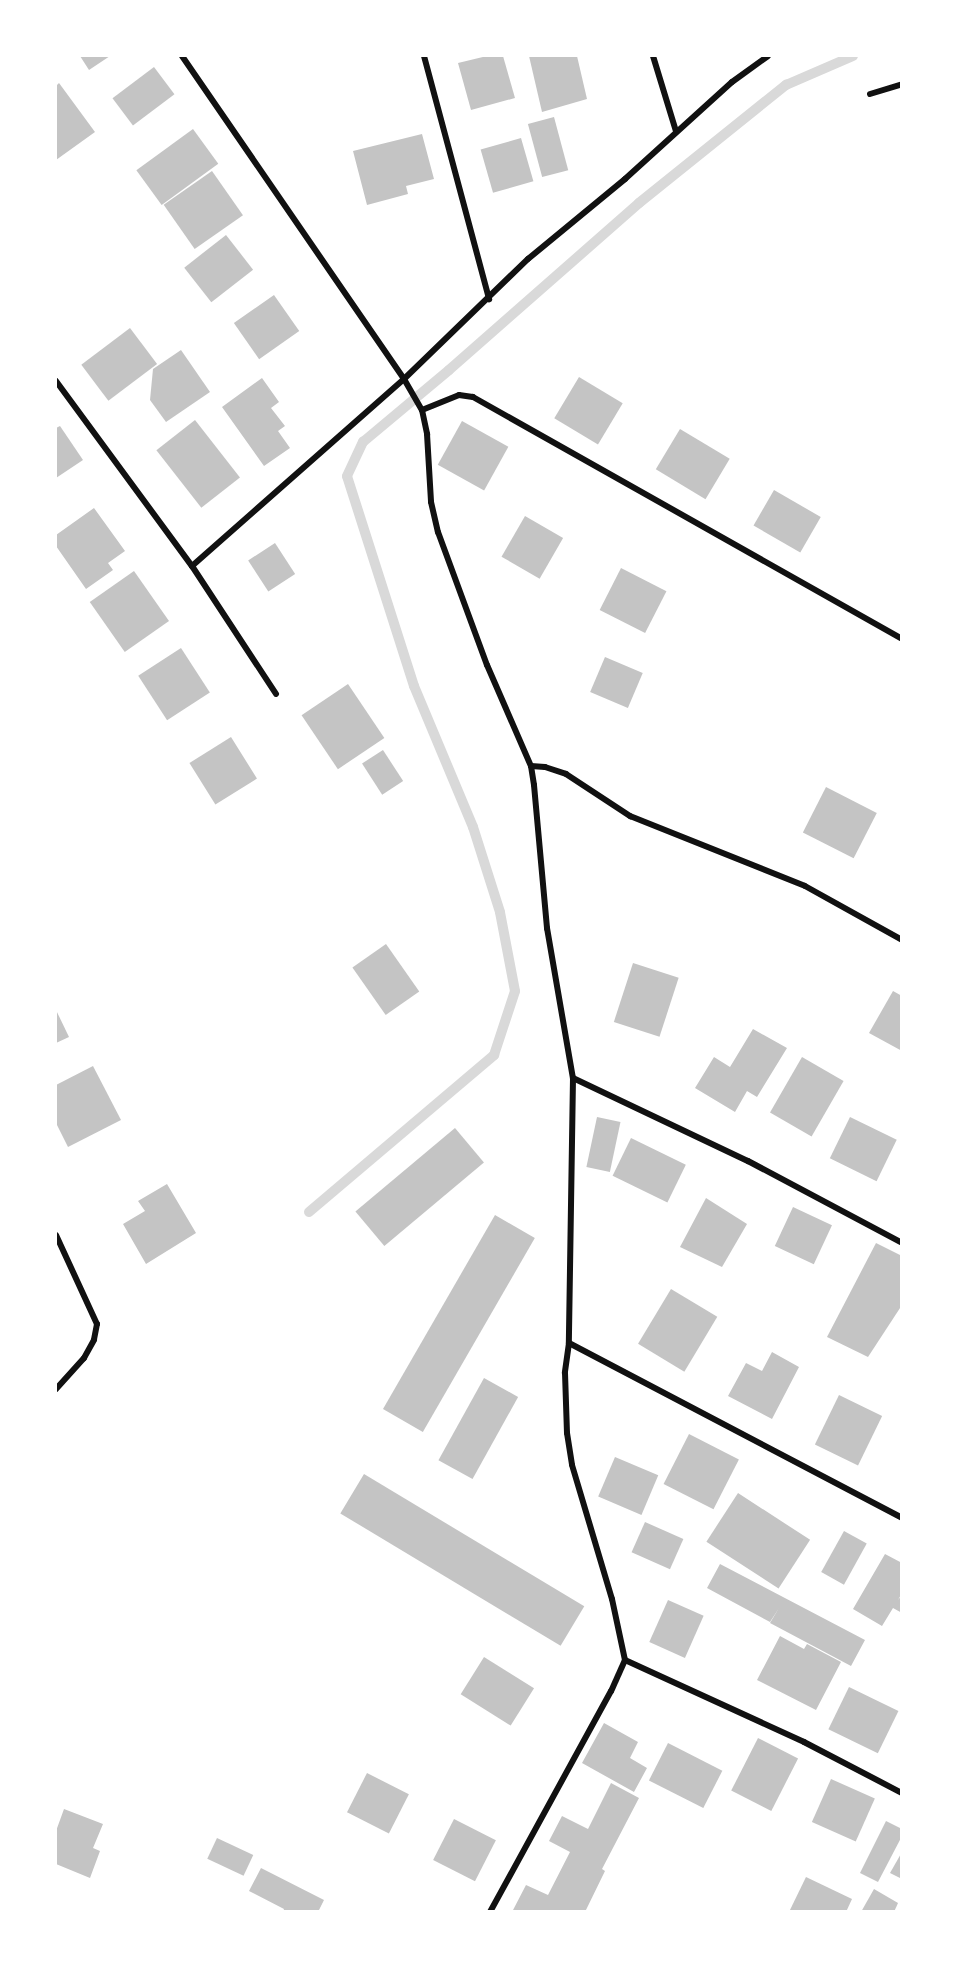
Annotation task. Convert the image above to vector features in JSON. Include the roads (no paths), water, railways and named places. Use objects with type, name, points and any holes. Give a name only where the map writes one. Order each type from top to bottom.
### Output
[{"type":"street","points":[[182,56],[404,379],[422,410],[427,434],[431,502],[438,532],[488,665],[531,766],[547,928],[573,1078],[569,1342],[565,1374],[567,1433],[572,1466],[612,1599],[625,1660],[611,1691],[490,1911]]},
{"type":"street","points":[[424,56],[489,299]]},
{"type":"street","points":[[653,56],[676,131]]},
{"type":"street","points":[[192,566],[404,379],[528,259],[625,179],[732,82],[768,56]]},
{"type":"street","points":[[870,94],[902,84]]},
{"type":"street","points":[[56,381],[192,566],[276,694]]},
{"type":"street","points":[[422,410],[459,395],[473,397],[902,639]]},
{"type":"street","points":[[531,766],[545,767],[566,774],[630,816],[804,886],[902,940]]},
{"type":"street","points":[[573,1078],[748,1161],[902,1244]]},
{"type":"street","points":[[56,1235],[97,1324],[94,1340],[84,1358],[56,1389]]},
{"type":"street","points":[[569,1342],[902,1518]]},
{"type":"street","points":[[625,1660],[804,1742],[902,1793]]},
{"type":"waterway","points":[[309,1212],[494,1055],[515,991],[500,912],[473,827],[414,686],[347,476],[363,442],[449,370],[639,203],[786,85],[853,56]]}]
